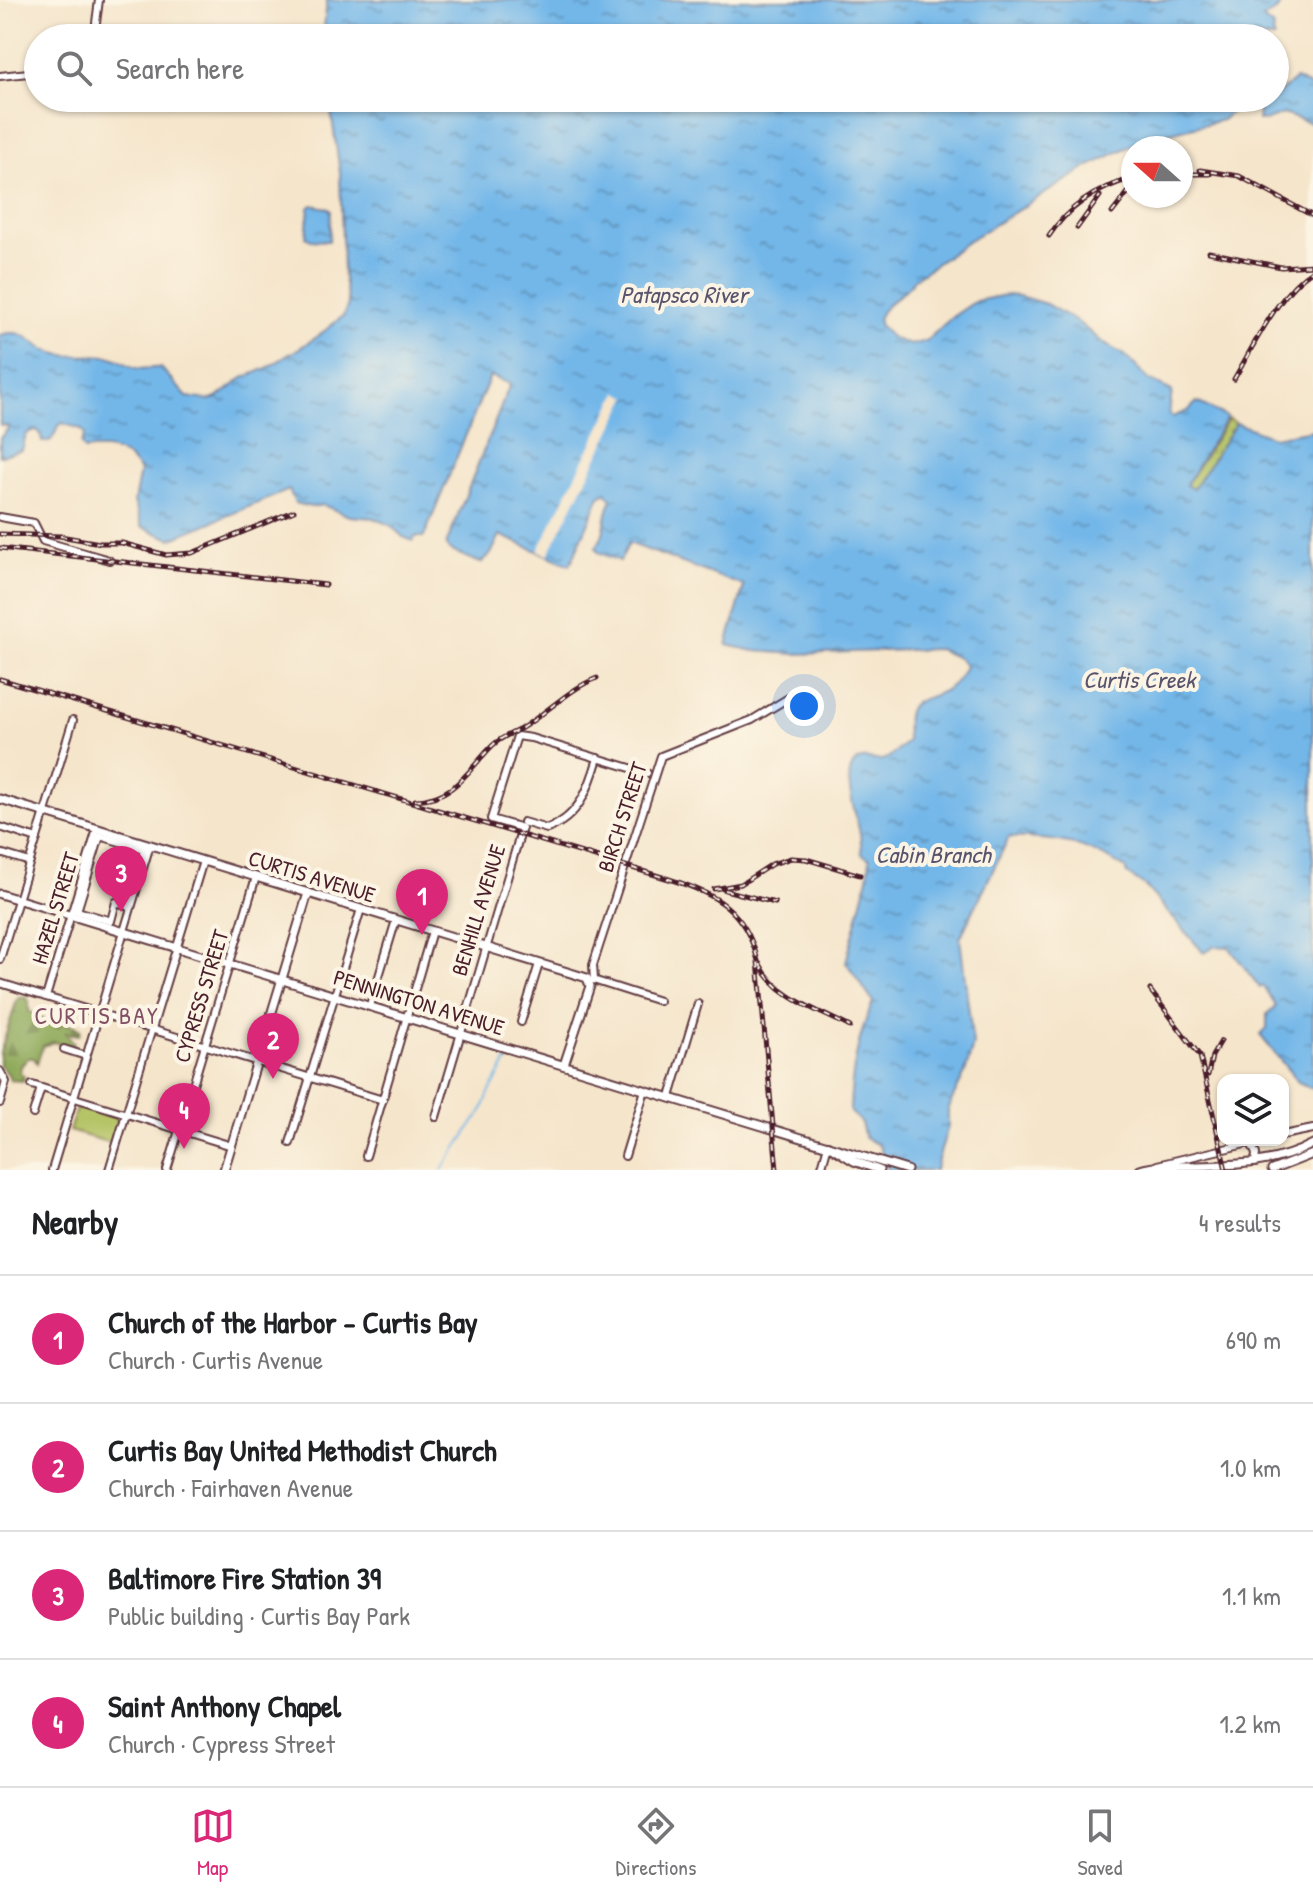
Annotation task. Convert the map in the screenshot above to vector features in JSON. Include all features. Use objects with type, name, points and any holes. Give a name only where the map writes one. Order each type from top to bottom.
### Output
[{"type":"main road","name":"CURTIS AVENUE","points":[[0,799],[592,980]]},
{"type":"main road","points":[[224,1170],[308,893]]},
{"type":"main road","name":"PENNINGTON AVENUE","points":[[0,894],[74,913],[124,932],[828,1145],[854,1161],[907,1170]]},
{"type":"main road","name":"BIRCH STREET","points":[[564,1065],[592,980]]},
{"type":"main road","points":[[500,1046],[561,1061],[569,1051]]},
{"type":"main road","points":[[1143,1169],[1256,1165],[1283,1158],[1313,1144]]},
{"type":"main road","points":[[1272,1170],[1313,1154]]},
{"type":"street","points":[[96,24],[99,0]]},
{"type":"street","points":[[0,76],[24,73]]},
{"type":"street","points":[[0,517],[34,523],[43,541],[109,560]]},
{"type":"street","name":"BIRCH STREET","points":[[592,980],[593,965],[661,756],[752,720],[790,697]]},
{"type":"street","points":[[0,959],[73,720]]},
{"type":"street","name":"BENHILL AVENUE","points":[[436,1117],[522,828],[491,819],[517,736],[598,758]]},
{"type":"street","points":[[523,822],[547,829],[573,813],[590,785],[598,758],[647,773]]},
{"type":"street","points":[[0,827],[37,839]]},
{"type":"street","name":"HAZEL STREET","points":[[46,997],[97,829]]},
{"type":"street","points":[[100,836],[144,849],[128,906],[116,902],[111,921],[74,913],[100,836]]},
{"type":"street","points":[[52,1170],[150,845]]},
{"type":"street","points":[[0,853],[30,862]]},
{"type":"street","points":[[109,1170],[203,861]]},
{"type":"street","name":"CYPRESS STREET","points":[[167,1170],[256,877]]},
{"type":"street","points":[[290,1143],[361,909]]},
{"type":"street","points":[[370,1006],[396,920]]},
{"type":"street","points":[[366,1156],[432,931]]},
{"type":"street","points":[[521,1022],[539,964]]},
{"type":"street","name":"CURTIS AVENUE","points":[[592,980],[659,1001]]},
{"type":"street","points":[[0,983],[383,1100]]},
{"type":"street","points":[[670,1097],[698,1004]]},
{"type":"street","points":[[64,1049],[86,1056]]},
{"type":"street","points":[[0,1071],[6,1082],[0,1103]]},
{"type":"street","points":[[32,1085],[232,1146]]},
{"type":"street","points":[[33,1114],[41,1088]]},
{"type":"street","points":[[625,1156],[645,1090]]},
{"type":"street","points":[[1289,1134],[1313,1129]]},
{"type":"street","points":[[821,1170],[828,1145]]},
{"type":"street","points":[[1143,1169],[1239,1146]]},
{"type":"green space","points":[[1228,419],[1236,423],[1193,490],[1186,485]]},
{"type":"green space","points":[[26,997],[29,1011],[55,1026],[59,1027],[60,1022],[81,1030],[79,1035],[66,1033],[74,1043],[72,1049],[54,1042],[43,1046],[37,1063],[34,1058],[28,1058],[21,1066],[23,1081],[10,1080],[0,1066],[0,1053],[16,1003],[19,998]]},
{"type":"green space","points":[[77,1106],[118,1118],[111,1143],[69,1131]]},
{"type":"water","points":[[327,0],[1282,0],[1277,10],[1263,19],[1269,24],[324,24]]},
{"type":"water","points":[[1296,79],[1313,88],[1313,124],[1283,114],[1258,120],[1259,112],[1289,112],[1289,85]]},
{"type":"water","points":[[331,112],[1231,112],[1222,120],[1158,136],[1121,136],[1121,150],[1088,167],[974,237],[914,279],[881,312],[878,319],[880,326],[892,338],[910,345],[926,341],[952,317],[976,301],[1006,295],[1046,304],[1126,356],[1149,380],[1172,391],[1169,414],[1172,417],[1188,411],[1197,402],[1227,417],[1186,485],[1193,489],[1236,423],[1273,437],[1313,430],[1313,1089],[1298,1082],[1260,1035],[1267,1028],[1267,1014],[1276,1006],[1229,947],[1215,946],[1203,952],[1146,887],[1126,873],[1126,869],[1095,852],[1070,843],[1009,837],[960,938],[973,1045],[965,1073],[948,1108],[948,1126],[935,1170],[888,1170],[879,1145],[865,1138],[861,1123],[850,1111],[856,1055],[873,1002],[846,962],[870,859],[862,854],[849,780],[855,763],[862,759],[881,760],[898,750],[907,741],[909,709],[920,700],[952,685],[965,666],[960,659],[938,649],[796,654],[754,651],[727,645],[744,586],[629,543],[620,561],[598,552],[596,547],[612,500],[606,492],[600,496],[570,565],[500,535],[491,554],[481,563],[449,550],[446,545],[510,384],[490,376],[424,537],[415,537],[413,541],[374,518],[349,516],[323,505],[311,507],[295,503],[289,490],[171,539],[142,527],[134,502],[140,471],[135,464],[116,451],[84,450],[81,444],[85,434],[81,429],[62,423],[47,442],[42,442],[37,430],[32,431],[27,434],[22,450],[0,456],[0,438],[8,429],[0,425],[0,335],[16,333],[58,354],[107,356],[136,368],[161,368],[187,397],[208,400],[217,398],[243,378],[267,368],[317,337],[344,315],[348,304],[343,271],[340,172]]},
{"type":"water","points":[[312,205],[331,211],[329,241],[306,237]]},
{"type":"pier","points":[[618,392],[628,397],[548,555],[538,551]]},
{"type":"waterway","points":[[442,1170],[483,1109],[509,1058]]},
{"type":"railway","points":[[1200,170],[1239,176],[1313,216]]},
{"type":"railway","points":[[1193,174],[1210,174]]},
{"type":"railway","points":[[1049,236],[1066,215],[1085,199],[1121,182]]},
{"type":"railway","points":[[1077,228],[1100,196]]},
{"type":"railway","points":[[1112,213],[1121,201]]},
{"type":"railway","points":[[1209,252],[1281,267],[1313,265]]},
{"type":"railway","points":[[1234,379],[1279,304],[1313,270]]},
{"type":"railway","points":[[0,534],[60,536],[100,543],[122,543],[166,555],[192,553],[294,511]]},
{"type":"railway","points":[[0,548],[326,585]]},
{"type":"railway","points":[[415,800],[451,789],[497,742],[597,678]]},
{"type":"railway","points":[[0,679],[669,879],[714,898],[737,916],[758,961],[777,1170]]},
{"type":"railway","points":[[714,889],[741,884],[772,864],[791,858],[806,859],[860,875]]},
{"type":"railway","points":[[725,890],[775,903]]},
{"type":"railway","points":[[760,964],[767,976],[788,994],[850,1027]]},
{"type":"railway","points":[[1150,990],[1200,1056],[1226,1170]]},
{"type":"railway","points":[[1208,1075],[1212,1056],[1221,1041]]},
{"type":"place","name":"Baltimore Fire Station 39","points":[[121,912]]},
{"type":"place","name":"Church of the Harbor - Curtis Bay","points":[[422,935]]},
{"type":"place","name":"Curtis Bay United Methodist Church","points":[[273,1079]]},
{"type":"place","name":"Saint Anthony Chapel","points":[[184,1149]]},
{"type":"district","name":"CURTIS BAY","points":[[97,1015]]},
{"type":"water label","name":"Patapsco River","points":[[684,294]]},
{"type":"water label","name":"Curtis Creek","points":[[1139,679]]},
{"type":"water label","name":"Cabin Branch","points":[[933,854]]}]
